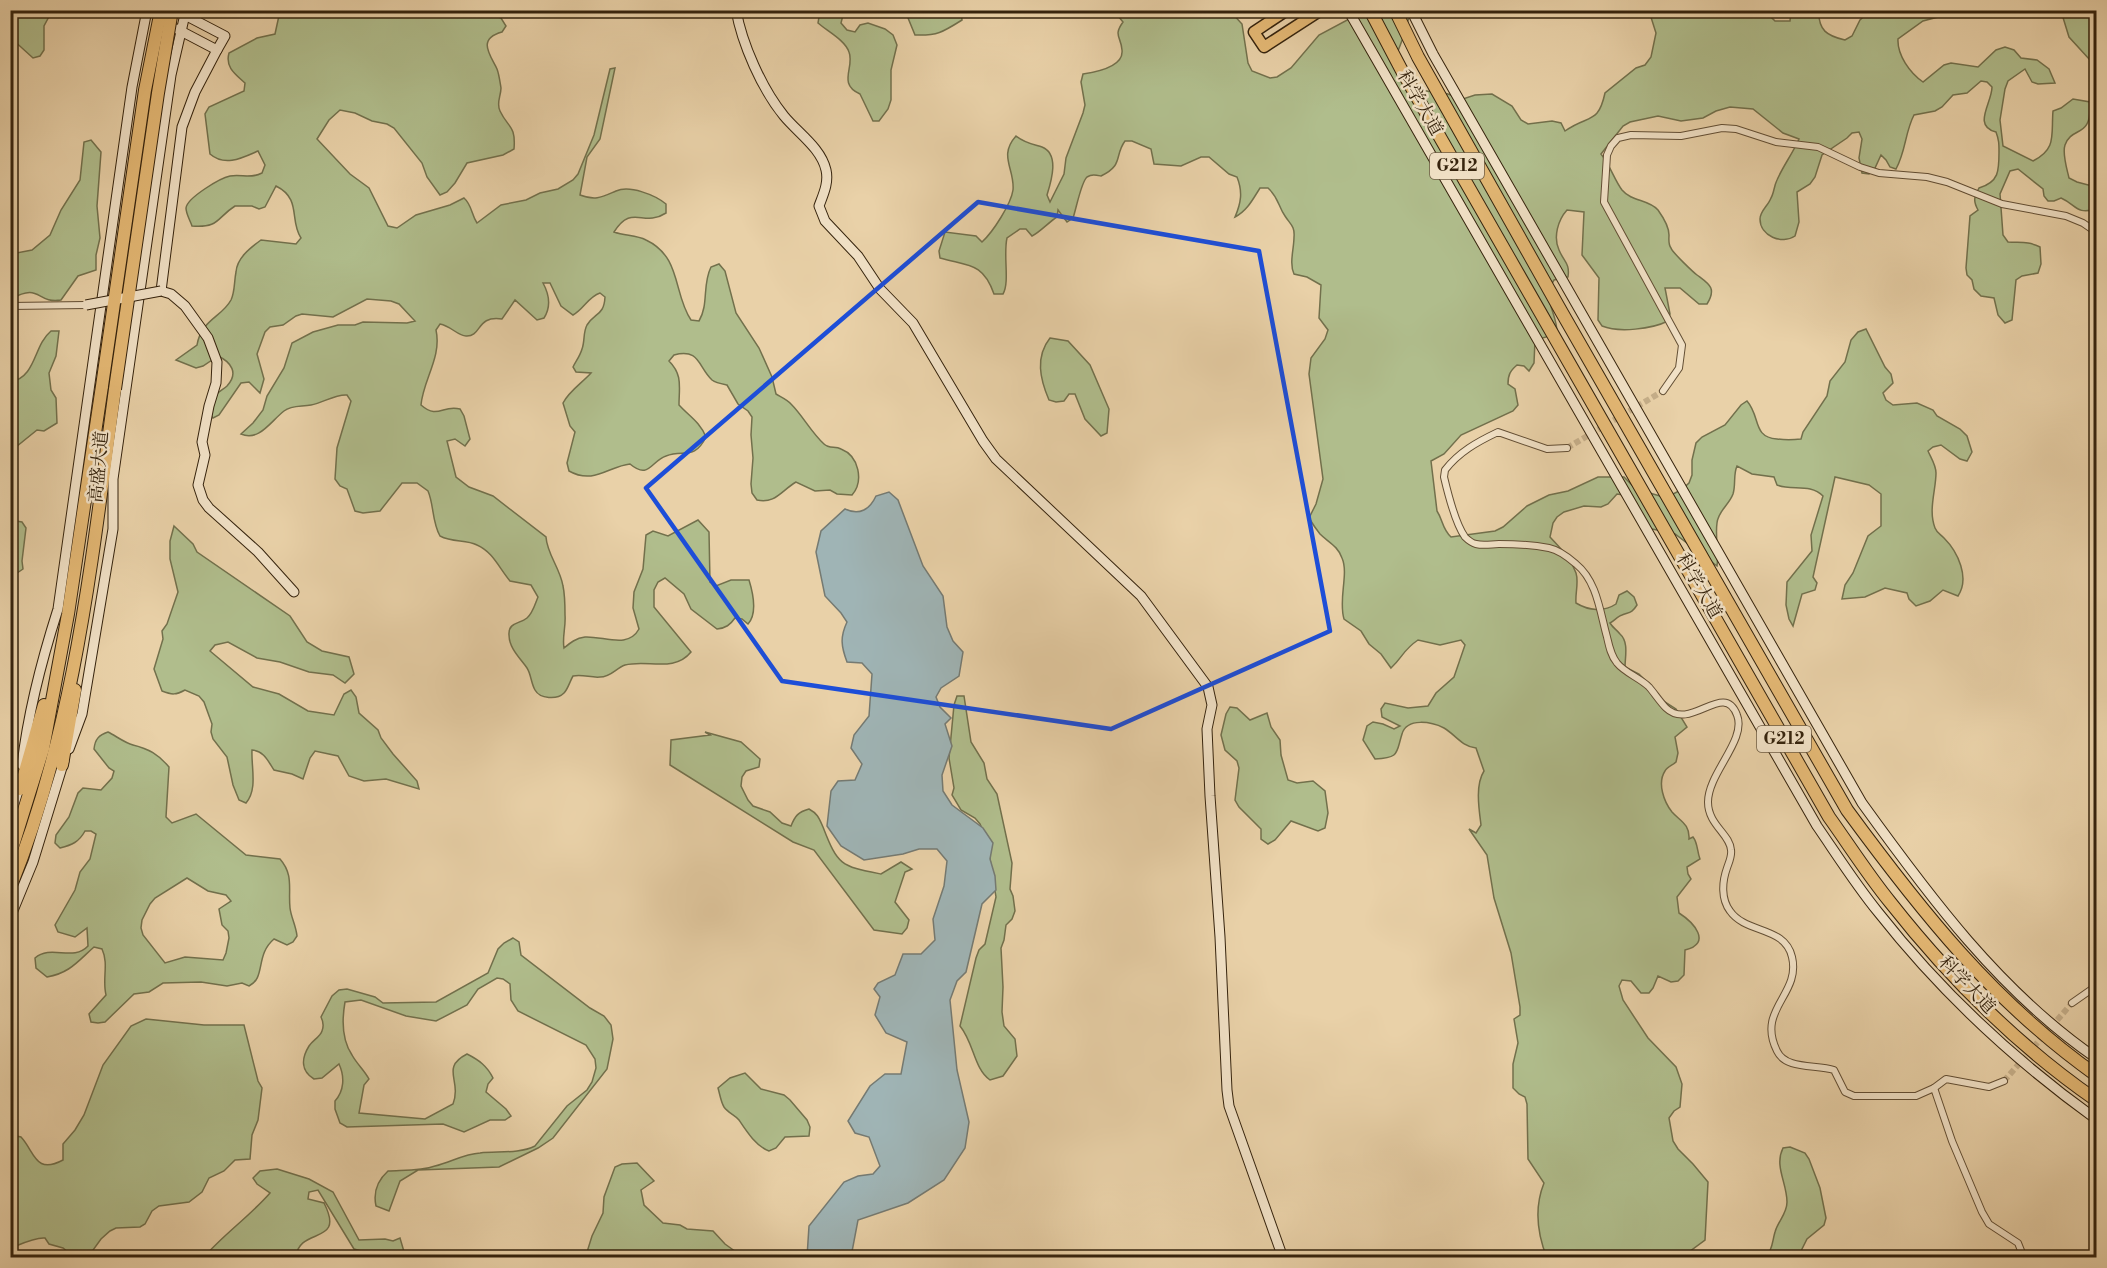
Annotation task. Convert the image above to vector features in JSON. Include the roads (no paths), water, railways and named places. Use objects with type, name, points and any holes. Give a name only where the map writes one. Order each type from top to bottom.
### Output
[{"type":"highway","name":"高盛大道","points":[[10,855],[43,749],[68,614],[145,90],[160,10]]},
{"type":"highway","name":"高盛大道","points":[[10,888],[24,855],[55,752],[84,617],[115,389],[172,10]]},
{"type":"highway","name":"科学大道","points":[[1370,10],[1401,69],[1829,817],[1889,901],[1942,964],[2001,1024],[2059,1074],[2097,1100]]},
{"type":"highway","name":"科学大道","points":[[1395,10],[1418,57],[1847,810],[1903,887],[1956,951],[2014,1009],[2072,1058],[2097,1075]]},
{"type":"highway","points":[[20,789],[68,614]]},
{"type":"highway","points":[[62,765],[73,709],[84,617]]},
{"type":"main road","points":[[736,10],[746,44],[762,82],[783,115],[815,148],[826,169],[827,184],[819,206],[825,221],[858,256],[880,289],[913,323],[996,459],[1141,597],[1208,687],[1212,705],[1206,729],[1229,1106],[1283,1257]]},
{"type":"main road","points":[[1287,10],[1254,32],[1264,47],[1322,10]]},
{"type":"main road","name":"科学大道","points":[[1348,10],[1817,826],[1877,912],[1933,977],[1990,1035],[2052,1087],[2097,1119]]},
{"type":"main road","name":"科学大道","points":[[1411,10],[1433,54],[1862,803],[1916,877],[1968,942],[2024,999],[2097,1058]]},
{"type":"main road","points":[[146,11],[217,51]]},
{"type":"main road","name":"高盛大道","points":[[10,817],[20,789],[29,724],[45,649],[58,609],[132,87],[146,11]]},
{"type":"main road","points":[[161,291],[182,127],[195,92],[225,36],[182,12]]},
{"type":"main road","name":"高盛大道","points":[[10,918],[33,862],[62,765],[82,714],[112,529],[113,479],[171,75],[182,31],[182,12]]},
{"type":"main road","points":[[86,305],[161,291],[171,294],[185,306],[208,338],[217,362],[216,383],[208,406],[202,442],[205,455],[198,485],[203,500],[258,552],[294,592]]},
{"type":"street","points":[[1663,391],[1679,368],[1682,345],[1605,202],[1607,155],[1618,138],[1631,135],[1681,136],[1736,129],[1776,142],[1818,147],[1860,167],[1879,173],[1927,177],[1947,182],[2002,204],[2066,216],[2097,232]]},
{"type":"street","points":[[10,306],[86,305]]},
{"type":"street","points":[[1567,448],[1547,449],[1498,432],[1472,444],[1444,470],[1460,527],[1473,543],[1549,548],[1560,551],[1578,566],[1591,580],[1610,651],[1617,663],[1650,688],[1669,711],[1679,715],[1690,715],[1710,704],[1721,702],[1729,704],[1736,711],[1740,721],[1738,733],[1709,789],[1708,804],[1713,823],[1731,847],[1723,885],[1724,898],[1729,910],[1748,926],[1781,938],[1789,947],[1793,959],[1794,974],[1790,986],[1774,1012],[1772,1023],[1774,1042],[1783,1059],[1792,1064],[1822,1066],[1834,1070],[1845,1092],[1854,1096],[1916,1095],[1934,1088],[1946,1079],[1989,1087],[2004,1081]]},
{"type":"street","points":[[2072,1003],[2091,990],[2097,991]]},
{"type":"street","points":[[1934,1088],[1952,1141],[1982,1212],[1989,1224],[2018,1243],[2024,1257]]},
{"type":"tunnel","points":[[1567,448],[1663,391]]},
{"type":"tunnel","points":[[2004,1081],[2072,1003]]}]
